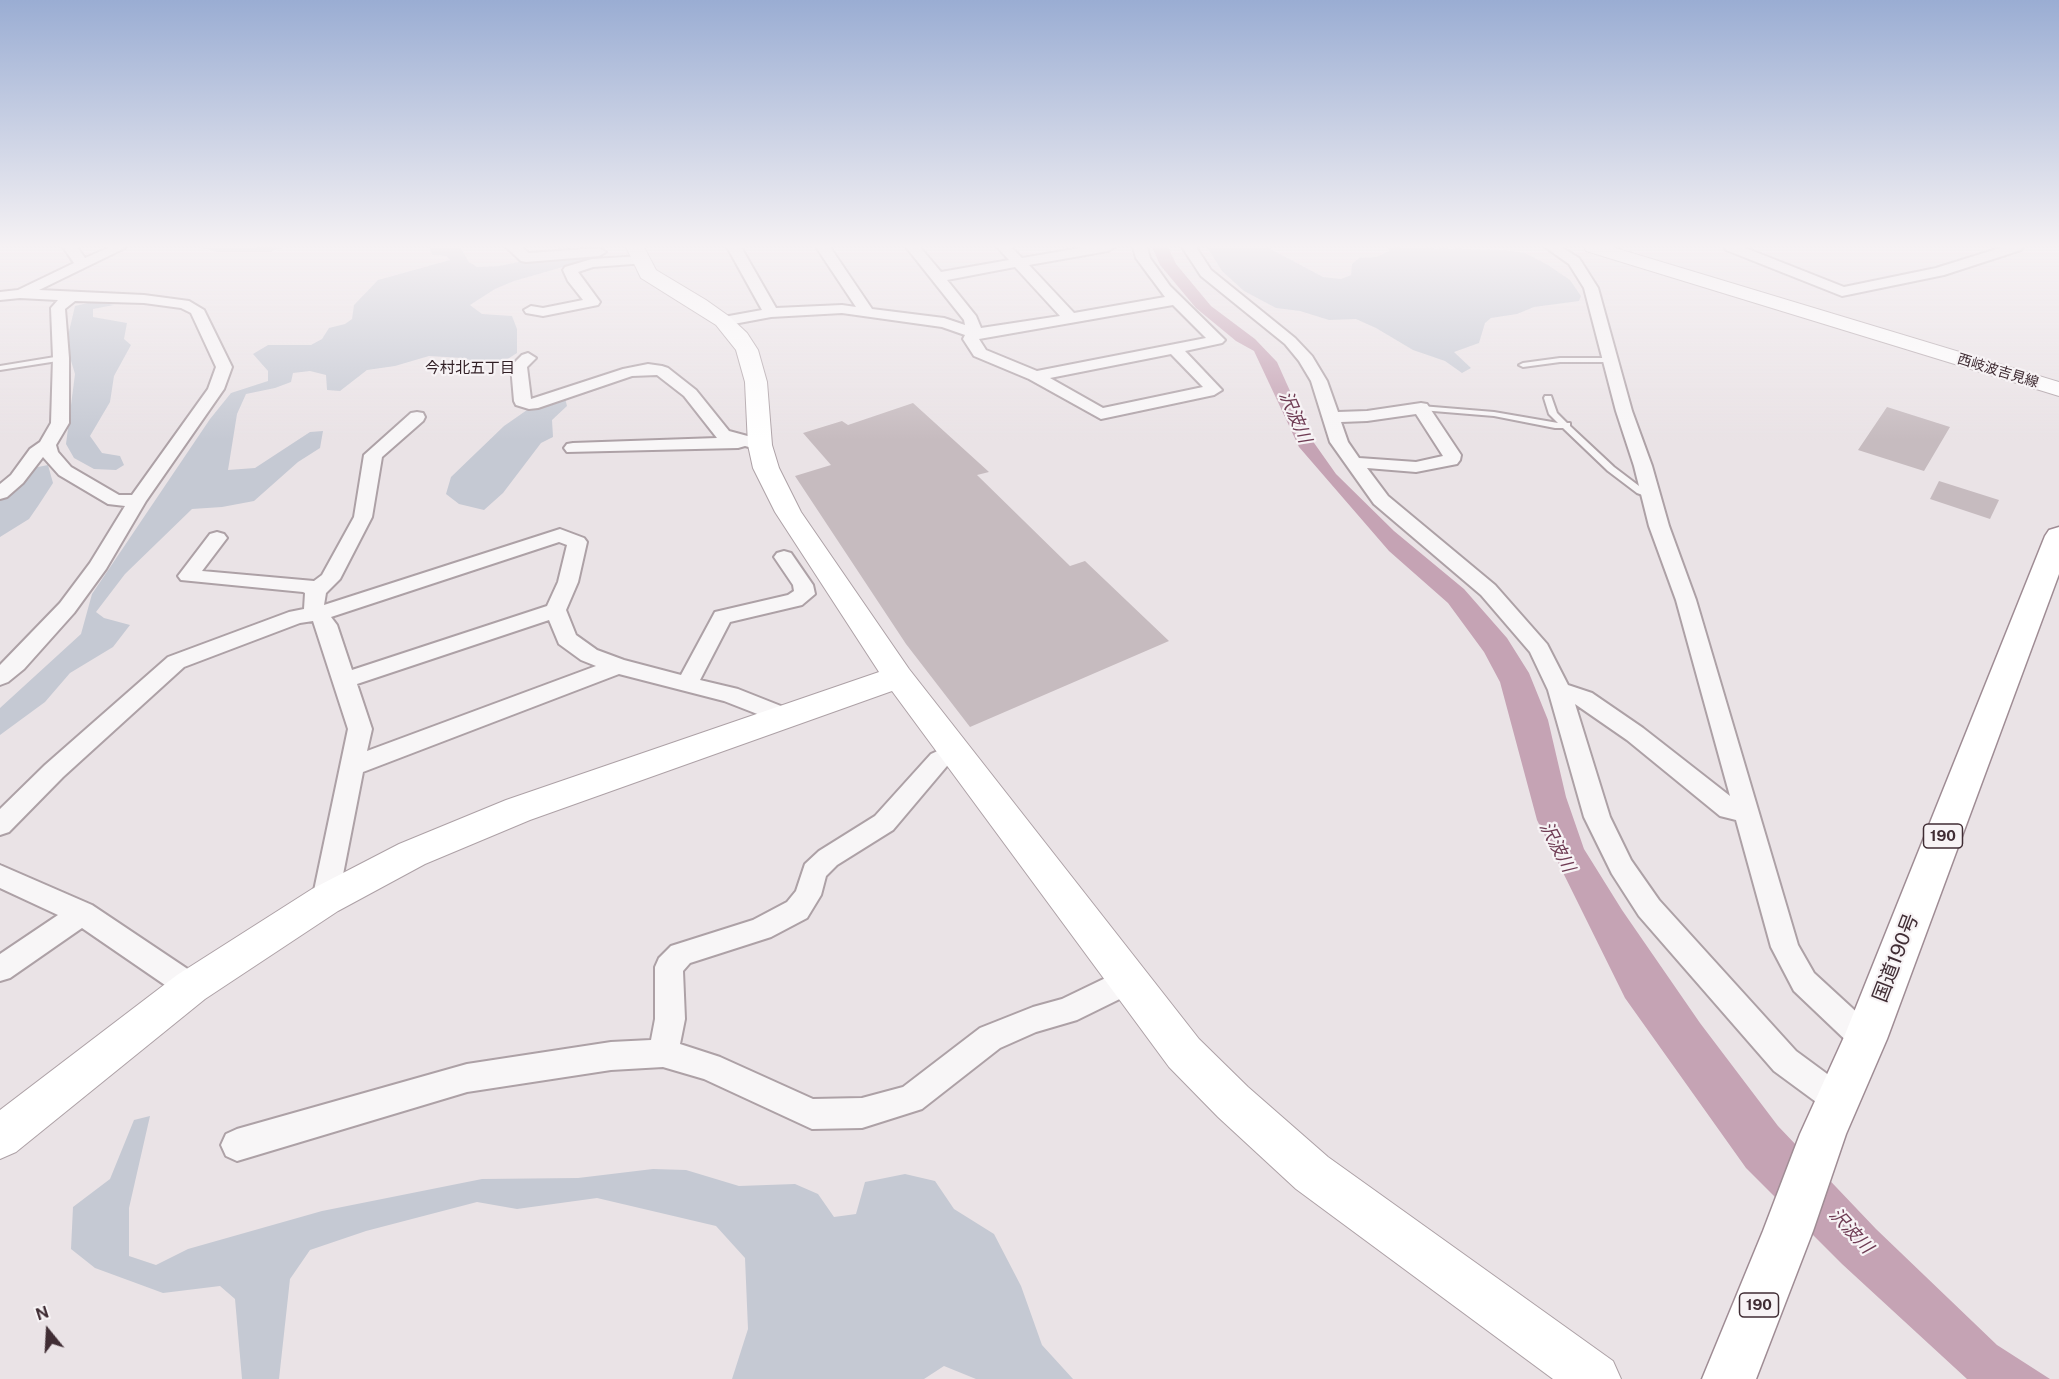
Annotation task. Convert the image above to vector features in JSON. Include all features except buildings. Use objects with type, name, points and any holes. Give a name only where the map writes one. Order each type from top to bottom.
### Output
[{"type":"highway","name":"国道190号","points":[[1729,1379],[1831,1117],[1865,1039],[2059,536]]},
{"type":"street","points":[[0,493],[17,479],[36,453],[47,445],[60,423],[61,358],[58,311]]},
{"type":"street","points":[[0,677],[16,664],[67,608],[99,565],[137,501],[216,389],[224,367],[198,311]]},
{"type":"street","points":[[709,311],[723,321],[739,338],[752,365],[756,382],[753,444],[784,504],[898,677],[1184,1053],[1233,1102],[1312,1173],[1595,1379]]},
{"type":"street","points":[[723,321],[809,311]]},
{"type":"street","points":[[857,311],[944,323],[974,333],[990,333],[1112,311]]},
{"type":"street","points":[[965,311],[971,319],[974,333],[971,339],[980,352],[1035,376],[1101,414],[1214,390],[1174,348]]},
{"type":"street","points":[[1064,311],[1071,319]]},
{"type":"street","points":[[1035,376],[1217,340],[1186,311]]},
{"type":"street","points":[[1253,311],[1290,341],[1306,359],[1319,381],[1339,442],[1381,500],[1488,590],[1520,624],[1539,649],[1560,690],[1597,817],[1621,867],[1649,908],[1831,1117]]},
{"type":"street","points":[[1597,311],[1659,526],[1686,600],[1782,935],[1804,982],[1865,1039]]},
{"type":"street","name":"西岐波吉見線","points":[[1804,311],[2059,389]]},
{"type":"street","name":"西岐波吉見線","points":[[1871,311],[2059,376]]},
{"type":"street","points":[[528,358],[519,366],[522,401],[529,404],[629,372],[648,369],[662,372],[690,393],[723,435],[753,444]]},
{"type":"street","points":[[1332,417],[1367,416],[1421,408],[1452,455],[1451,460],[1416,467],[1365,462],[1354,464]]},
{"type":"street","points":[[316,602],[363,518],[369,492],[373,455],[417,417]]},
{"type":"street","points":[[573,448],[753,444]]},
{"type":"street","points":[[47,445],[49,453],[65,471],[115,500],[137,501]]},
{"type":"street","points":[[0,825],[54,771],[176,662],[274,625],[316,602],[560,535],[577,542],[568,582],[556,610],[567,639],[589,655],[618,666],[730,695],[783,716]]},
{"type":"street","points":[[217,538],[188,576],[308,586],[326,625],[360,729],[325,900]]},
{"type":"street","points":[[687,684],[722,618],[795,600],[805,594],[803,585],[784,557]]},
{"type":"street","points":[[345,680],[556,610]]},
{"type":"street","points":[[353,766],[618,666]]},
{"type":"street","points":[[0,1137],[191,987],[325,900],[411,854],[518,810],[898,677]]},
{"type":"street","points":[[1560,690],[1584,699],[1635,734],[1729,809],[1746,812]]},
{"type":"street","points":[[663,1053],[670,1018],[669,967],[681,954],[761,929],[797,910],[808,896],[814,871],[828,858],[884,823],[939,760],[955,752]]},
{"type":"street","points":[[0,876],[82,913],[191,987]]},
{"type":"street","points":[[0,969],[82,913]]},
{"type":"street","points":[[237,1145],[467,1078],[611,1056],[663,1053],[709,1067],[812,1114],[862,1113],[911,1099],[990,1038],[1033,1020],[1067,1011],[1128,981]]},
{"type":"lane","points":[[0,368],[61,358]]},
{"type":"lane","points":[[1522,366],[1560,360],[1610,360]]},
{"type":"lane","points":[[1548,398],[1553,414],[1611,469],[1640,491],[1651,495]]},
{"type":"lane","points":[[1421,408],[1494,414],[1555,426],[1567,425]]},
{"type":"shaded area","points":[[74,311],[93,311],[93,317],[127,323],[124,339],[131,345],[114,376],[110,402],[90,436],[102,453],[120,456],[124,465],[116,470],[94,469],[74,458],[66,444],[75,374],[66,344]]},
{"type":"shaded area","points":[[353,311],[478,311],[482,314],[512,316],[517,329],[517,353],[503,362],[484,363],[462,358],[429,356],[395,366],[367,370],[340,391],[327,390],[326,375],[310,371],[293,373],[291,382],[246,394],[237,414],[228,470],[255,468],[310,432],[323,431],[320,448],[298,462],[254,501],[222,507],[192,509],[125,574],[96,612],[104,618],[130,625],[113,647],[70,673],[45,702],[0,735],[0,708],[81,634],[92,594],[210,419],[231,393],[268,381],[268,371],[253,354],[268,345],[311,345],[322,339],[329,328],[345,324],[352,319]]},
{"type":"shaded area","points":[[1301,311],[1523,311],[1491,318],[1485,323],[1479,343],[1454,352],[1471,368],[1462,373],[1445,361],[1413,350],[1356,319],[1329,320]]},
{"type":"shaded area","points":[[565,398],[567,406],[552,420],[553,437],[541,443],[503,493],[484,510],[459,504],[446,494],[451,477],[504,426],[527,410]]},
{"type":"shaded area","points":[[48,465],[53,483],[38,506],[29,519],[0,537],[0,500],[19,486],[33,468]]},
{"type":"shaded area","points":[[150,1116],[129,1208],[129,1256],[156,1265],[188,1249],[322,1211],[482,1179],[578,1178],[653,1169],[686,1170],[739,1186],[795,1184],[818,1194],[834,1217],[856,1214],[865,1182],[905,1174],[935,1181],[954,1209],[994,1234],[1021,1286],[1042,1345],[1073,1379],[976,1379],[944,1366],[924,1379],[732,1379],[748,1329],[745,1258],[716,1226],[597,1198],[517,1209],[477,1202],[366,1231],[310,1250],[290,1279],[279,1379],[242,1379],[235,1299],[220,1286],[163,1293],[95,1268],[71,1249],[73,1207],[110,1179],[134,1120]]},
{"type":"water","name":"沢波川","points":[[1200,311],[1218,311],[1255,339],[1277,362],[1312,440],[1336,474],[1394,531],[1464,589],[1507,638],[1529,673],[1548,720],[1566,797],[1584,849],[1622,910],[1700,1023],[1778,1126],[1876,1229],[1997,1345],[2050,1379],[1967,1379],[1842,1264],[1746,1168],[1625,998],[1537,820],[1500,682],[1484,652],[1448,603],[1389,551],[1299,447],[1254,351],[1236,341]]},
{"type":"district","name":"今村北五丁目","points":[[470,368]]}]
